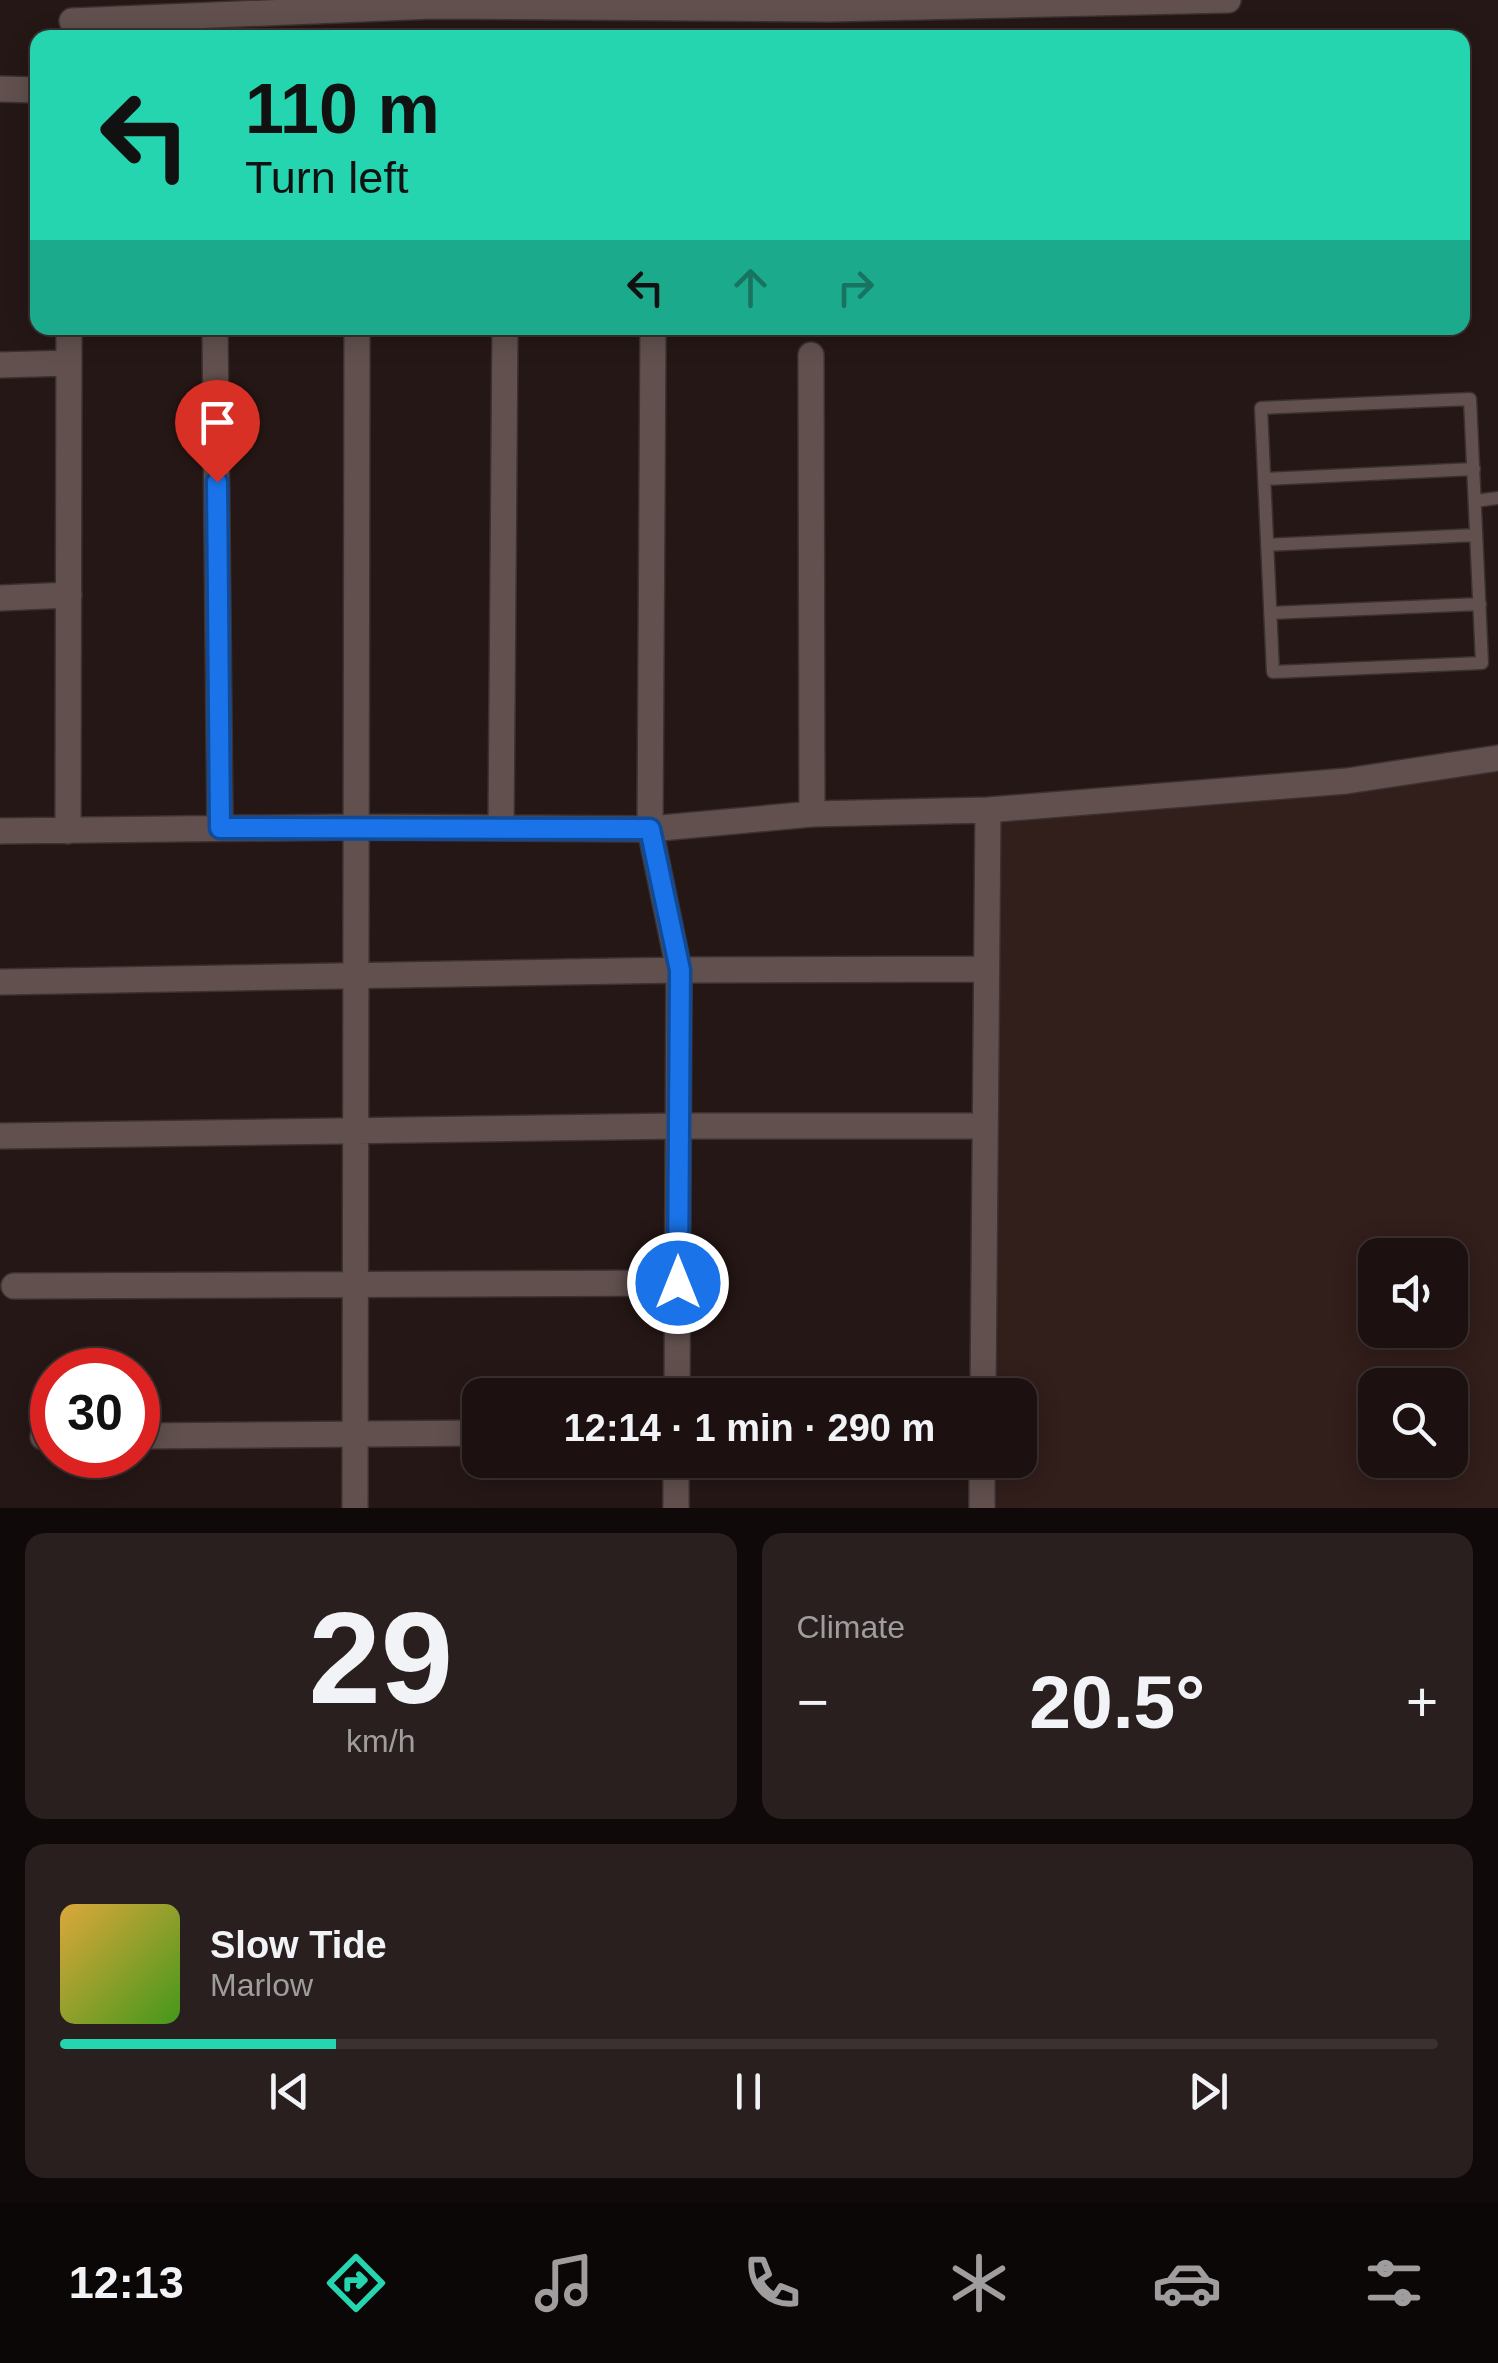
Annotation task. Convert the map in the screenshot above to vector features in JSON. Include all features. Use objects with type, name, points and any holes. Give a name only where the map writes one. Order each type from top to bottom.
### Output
[{"type":"street","points":[[72,19],[492,3],[1228,0]]},
{"type":"street","points":[[0,89],[30,90]]},
{"type":"street","points":[[68,831],[69,335]]},
{"type":"street","points":[[216,335],[220,828]]},
{"type":"street","points":[[355,1508],[356,335]]},
{"type":"street","points":[[500,828],[505,335]]},
{"type":"street","points":[[653,335],[650,829],[680,970],[677,1378]]},
{"type":"street","points":[[811,355],[812,814]]},
{"type":"street","points":[[0,365],[69,363]]},
{"type":"street","points":[[0,598],[69,595]]},
{"type":"street","points":[[0,831],[650,829],[812,814],[988,810],[1347,781],[1498,758]]},
{"type":"street","points":[[983,1378],[988,810]]},
{"type":"street","points":[[0,982],[680,970],[986,969]]},
{"type":"street","points":[[0,1136],[679,1126],[985,1126]]},
{"type":"street","points":[[14,1286],[678,1283]]},
{"type":"street","points":[[160,1436],[462,1433]]},
{"type":"street","points":[[676,1478],[676,1508]]},
{"type":"street","points":[[982,1478],[982,1508]]},
{"type":"lane","points":[[1470,399],[1474,470],[1482,663],[1272,672],[1261,408],[1470,399]]},
{"type":"lane","points":[[1264,478],[1474,470]]},
{"type":"lane","points":[[1475,501],[1498,498]]},
{"type":"lane","points":[[1267,545],[1476,535]]},
{"type":"lane","points":[[1270,613],[1480,604]]},
{"type":"shaded area","points":[[1498,769],[1498,1508],[985,1508],[985,1478],[1037,1478],[1037,1378],[985,1378],[987,824],[1304,798]]},
{"type":"route","points":[[217,482],[220,828],[650,829],[680,970],[678,1283]]}]
